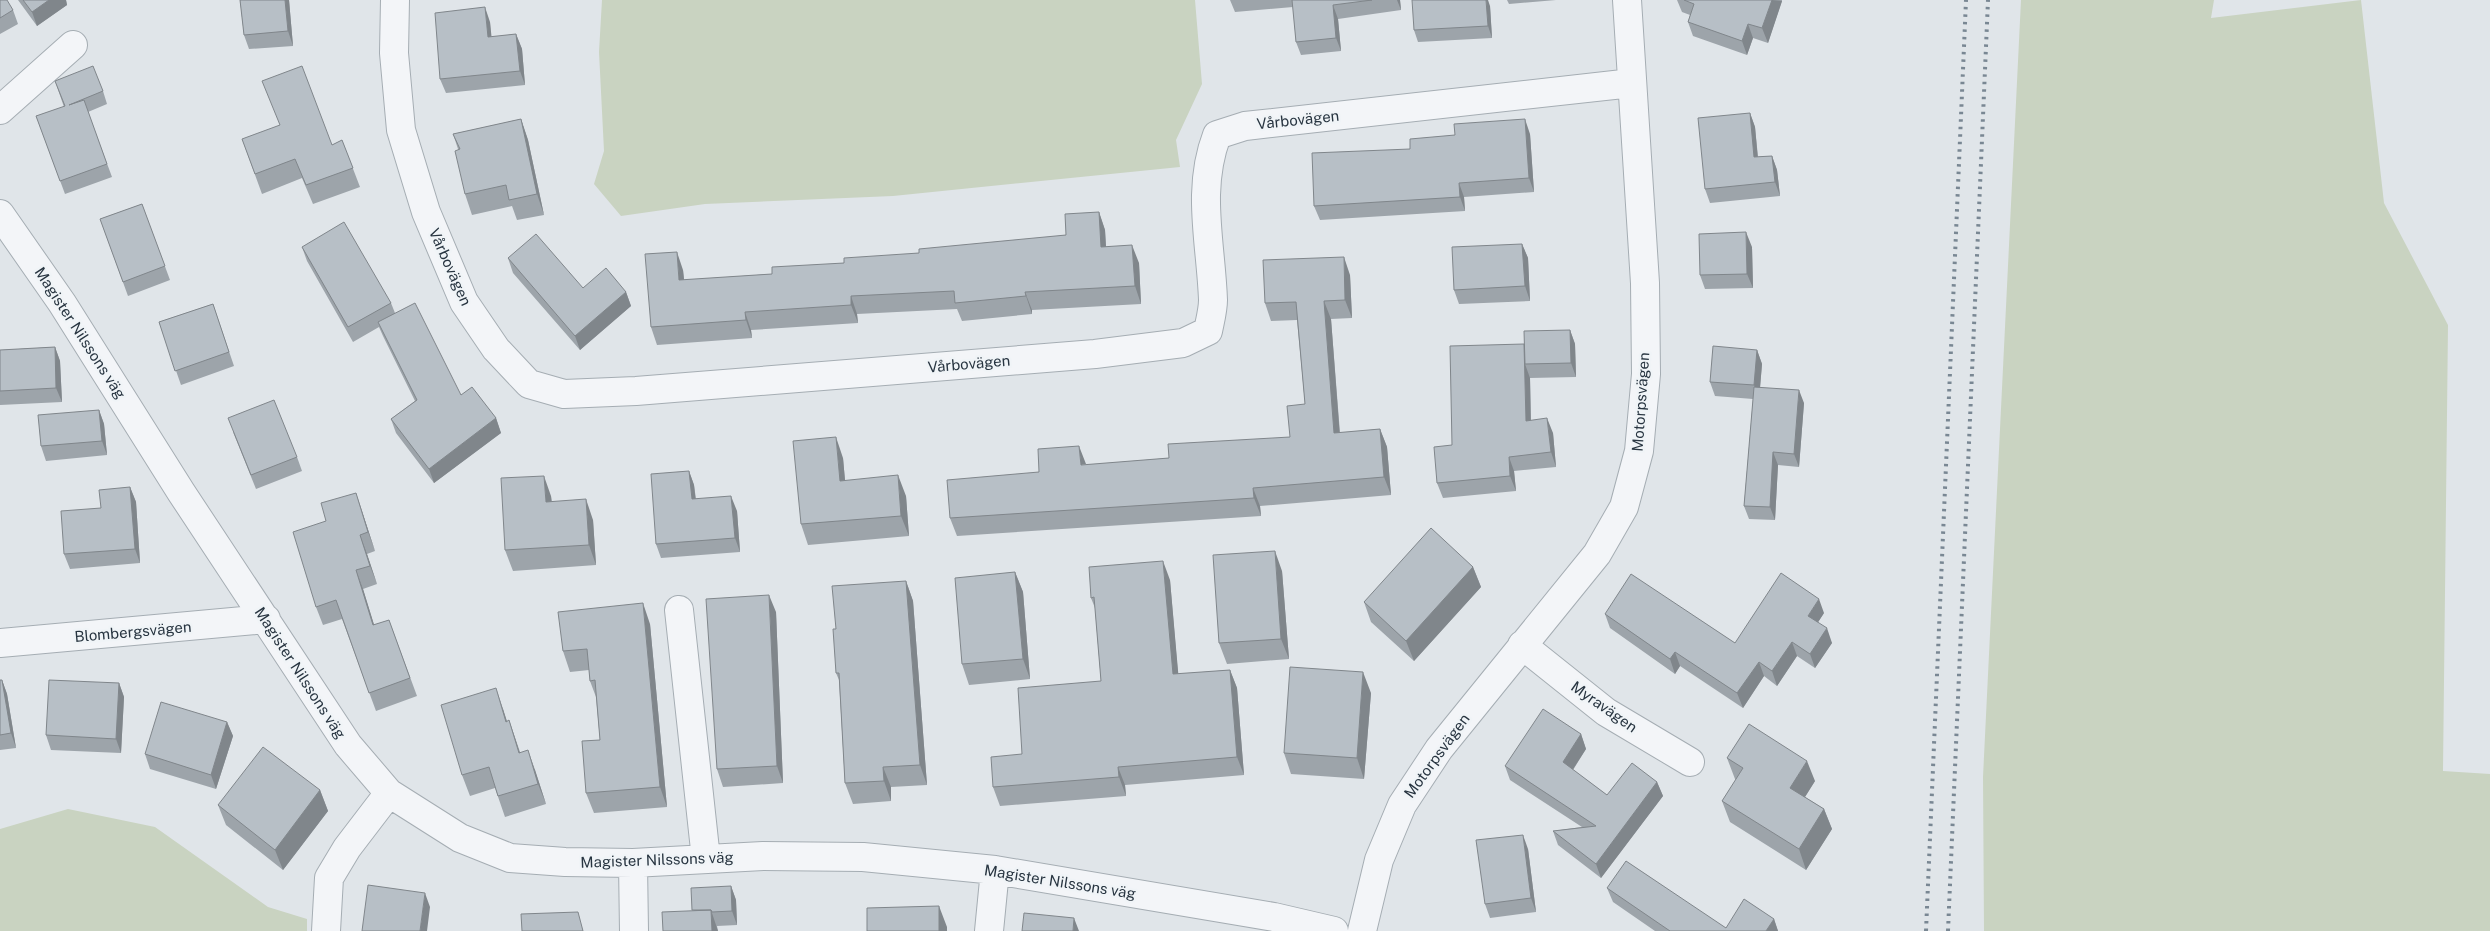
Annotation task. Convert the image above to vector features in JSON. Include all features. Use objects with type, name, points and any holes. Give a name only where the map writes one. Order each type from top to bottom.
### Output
[{"type":"street","name":"Vårbovägen","points":[[395,0],[394,53],[401,130],[426,212],[464,302],[496,349],[529,384],[564,394],[636,391],[1076,355],[1183,343],[1208,331],[1213,302],[1205,217],[1208,158],[1217,135],[1245,126],[1632,83]]},
{"type":"street","name":"Motorpsvägen","points":[[1362,931],[1379,860],[1402,804],[1439,749],[1597,554],[1624,507],[1640,451],[1646,374],[1644,283],[1627,0]]},
{"type":"street","points":[[0,110],[73,45]]},
{"type":"street","name":"Magister Nilssons väg","points":[[0,214],[62,303],[181,492],[348,745],[390,793],[460,838],[510,858],[633,863],[763,856],[863,857],[995,870],[1274,918],[1334,931]]},
{"type":"street","points":[[679,610],[706,859]]},
{"type":"street","name":"Blombergsvägen","points":[[0,643],[266,619]]},
{"type":"street","name":"Myravägen","points":[[1522,645],[1606,712],[1690,762]]},
{"type":"street","points":[[326,931],[329,878],[347,848],[390,793]]},
{"type":"street","points":[[633,863],[634,931]]},
{"type":"street","points":[[989,931],[995,870]]},
{"type":"green space","points":[[602,0],[1195,0],[1202,84],[1176,140],[1180,167],[893,196],[705,204],[621,216],[594,184],[604,151],[599,52]]},
{"type":"green space","points":[[2021,0],[2214,0],[2211,18],[2361,0],[2384,203],[2448,325],[2443,771],[2490,774],[2490,931],[1984,931],[1983,777]]},
{"type":"green space","points":[[68,809],[155,827],[268,907],[307,919],[307,931],[0,931],[0,829]]},
{"type":"building","points":[[0,0],[7,0],[13,10],[0,18]]},
{"type":"building","points":[[23,0],[49,0],[32,12]]},
{"type":"building","points":[[240,0],[285,0],[288,31],[244,35]]},
{"type":"building","points":[[1292,0],[1372,0],[1333,5],[1336,38],[1296,42]]},
{"type":"building","points":[[1412,0],[1486,0],[1488,26],[1414,30]]},
{"type":"building","points":[[1684,0],[1772,0],[1762,28],[1748,24],[1742,41],[1688,22],[1694,4]]},
{"type":"building","points":[[485,7],[488,37],[516,34],[520,71],[440,79],[435,13]]},
{"type":"building","points":[[93,66],[103,91],[69,105],[84,100],[107,164],[60,181],[36,116],[65,106],[55,81]]},
{"type":"building","points":[[302,66],[332,145],[342,140],[353,168],[306,185],[295,159],[255,174],[242,139],[280,125],[262,81]]},
{"type":"building","points":[[1750,113],[1754,157],[1772,156],[1775,182],[1705,189],[1698,118]]},
{"type":"building","points":[[521,119],[537,194],[509,200],[506,185],[465,194],[455,151],[460,149],[453,134]]},
{"type":"building","points":[[1525,119],[1529,178],[1459,183],[1460,197],[1314,206],[1312,153],[1410,149],[1410,139],[1455,135],[1454,124]]},
{"type":"building","points":[[142,204],[165,266],[123,282],[100,219]]},
{"type":"building","points":[[1099,212],[1101,247],[1132,245],[1135,286],[1025,292],[1026,296],[955,303],[954,291],[851,296],[851,305],[745,312],[746,320],[651,327],[645,254],[677,252],[679,280],[772,274],[772,267],[844,263],[844,258],[919,253],[919,249],[1066,235],[1065,214]]},
{"type":"building","points":[[344,222],[391,303],[348,327],[302,247]]},
{"type":"building","points":[[1746,232],[1747,274],[1700,275],[1699,234]]},
{"type":"building","points":[[536,234],[583,288],[606,268],[626,292],[575,336],[508,258]]},
{"type":"building","points":[[1522,244],[1525,286],[1454,290],[1452,247]]},
{"type":"building","points":[[1344,257],[1345,300],[1324,301],[1334,433],[1380,429],[1384,477],[1253,488],[1254,498],[950,518],[947,480],[1039,472],[1038,449],[1079,446],[1081,465],[1169,458],[1168,444],[1290,437],[1287,406],[1305,404],[1296,302],[1265,303],[1263,260]]},
{"type":"building","points":[[415,303],[461,395],[472,387],[496,418],[429,469],[391,419],[417,400],[378,322]]},
{"type":"building","points":[[213,304],[229,352],[175,371],[159,322]]},
{"type":"building","points":[[1570,330],[1571,363],[1525,364],[1524,331]]},
{"type":"building","points":[[1524,344],[1526,421],[1547,418],[1551,452],[1509,457],[1510,476],[1437,483],[1434,447],[1452,445],[1450,346]]},
{"type":"building","points":[[1713,346],[1757,350],[1754,385],[1710,382]]},
{"type":"building","points":[[55,347],[56,388],[0,391],[0,350]]},
{"type":"building","points":[[1754,387],[1799,390],[1794,454],[1773,452],[1770,507],[1744,506]]},
{"type":"building","points":[[274,400],[297,457],[251,475],[228,418]]},
{"type":"building","points":[[99,410],[102,441],[41,446],[38,415]]},
{"type":"building","points":[[836,437],[840,481],[898,475],[901,516],[801,524],[793,441]]},
{"type":"building","points":[[689,471],[692,499],[731,496],[735,538],[656,544],[651,474]]},
{"type":"building","points":[[544,476],[546,502],[586,499],[589,545],[505,550],[501,478]]},
{"type":"building","points":[[130,487],[135,549],[64,554],[61,511],[101,508],[99,490]]},
{"type":"building","points":[[356,493],[368,532],[360,535],[370,566],[356,570],[373,625],[389,620],[410,678],[369,693],[336,600],[316,607],[293,532],[326,521],[321,503]]},
{"type":"building","points":[[1431,528],[1473,567],[1406,641],[1364,602]]},
{"type":"building","points":[[1275,551],[1281,639],[1219,643],[1213,555]]},
{"type":"building","points":[[1163,561],[1173,674],[1230,670],[1237,757],[1118,767],[1119,777],[993,787],[991,757],[1022,754],[1018,688],[1101,681],[1094,597],[1091,598],[1089,567]]},
{"type":"building","points":[[1015,572],[1023,659],[962,664],[955,578]]},
{"type":"building","points":[[1781,573],[1819,599],[1808,616],[1827,628],[1810,654],[1792,642],[1772,671],[1759,662],[1737,693],[1675,652],[1670,659],[1605,614],[1631,574],[1735,643]]},
{"type":"building","points":[[906,581],[920,765],[883,767],[884,781],[845,783],[839,673],[836,673],[833,629],[836,629],[832,586]]},
{"type":"building","points":[[769,595],[777,766],[717,769],[706,599]]},
{"type":"building","points":[[643,603],[660,787],[586,793],[582,741],[600,740],[595,680],[590,681],[587,649],[563,651],[558,612]]},
{"type":"building","points":[[1290,667],[1363,672],[1357,758],[1284,753]]},
{"type":"building","points":[[0,680],[2,680],[11,733],[0,735]]},
{"type":"building","points":[[49,680],[119,683],[116,739],[46,735]]},
{"type":"building","points":[[496,688],[506,722],[509,720],[519,753],[528,750],[538,784],[498,796],[489,767],[462,775],[441,705]]},
{"type":"building","points":[[161,702],[227,722],[211,775],[145,754]]},
{"type":"building","points":[[1543,709],[1581,734],[1563,762],[1607,795],[1632,763],[1657,782],[1596,864],[1553,831],[1596,826],[1505,766]]},
{"type":"building","points":[[1749,724],[1807,761],[1790,788],[1824,809],[1799,849],[1722,801],[1743,768],[1727,758]]},
{"type":"building","points":[[263,747],[320,790],[275,850],[218,805]]},
{"type":"building","points":[[1523,835],[1531,898],[1485,904],[1476,840]]},
{"type":"building","points":[[1626,861],[1726,928],[1744,899],[1774,919],[1766,931],[1670,931],[1607,888]]},
{"type":"building","points":[[368,885],[425,893],[420,931],[362,931]]},
{"type":"building","points":[[731,886],[732,911],[692,910],[691,888]]},
{"type":"building","points":[[939,906],[939,931],[867,931],[867,908]]},
{"type":"building","points":[[711,910],[712,931],[663,931],[662,912]]},
{"type":"building","points":[[578,912],[583,931],[522,931],[521,914]]},
{"type":"building","points":[[1024,913],[1074,918],[1073,931],[1022,931]]},
{"type":"railway","points":[[1926,931],[1966,0]]},
{"type":"railway","points":[[1948,931],[1988,0]]}]
